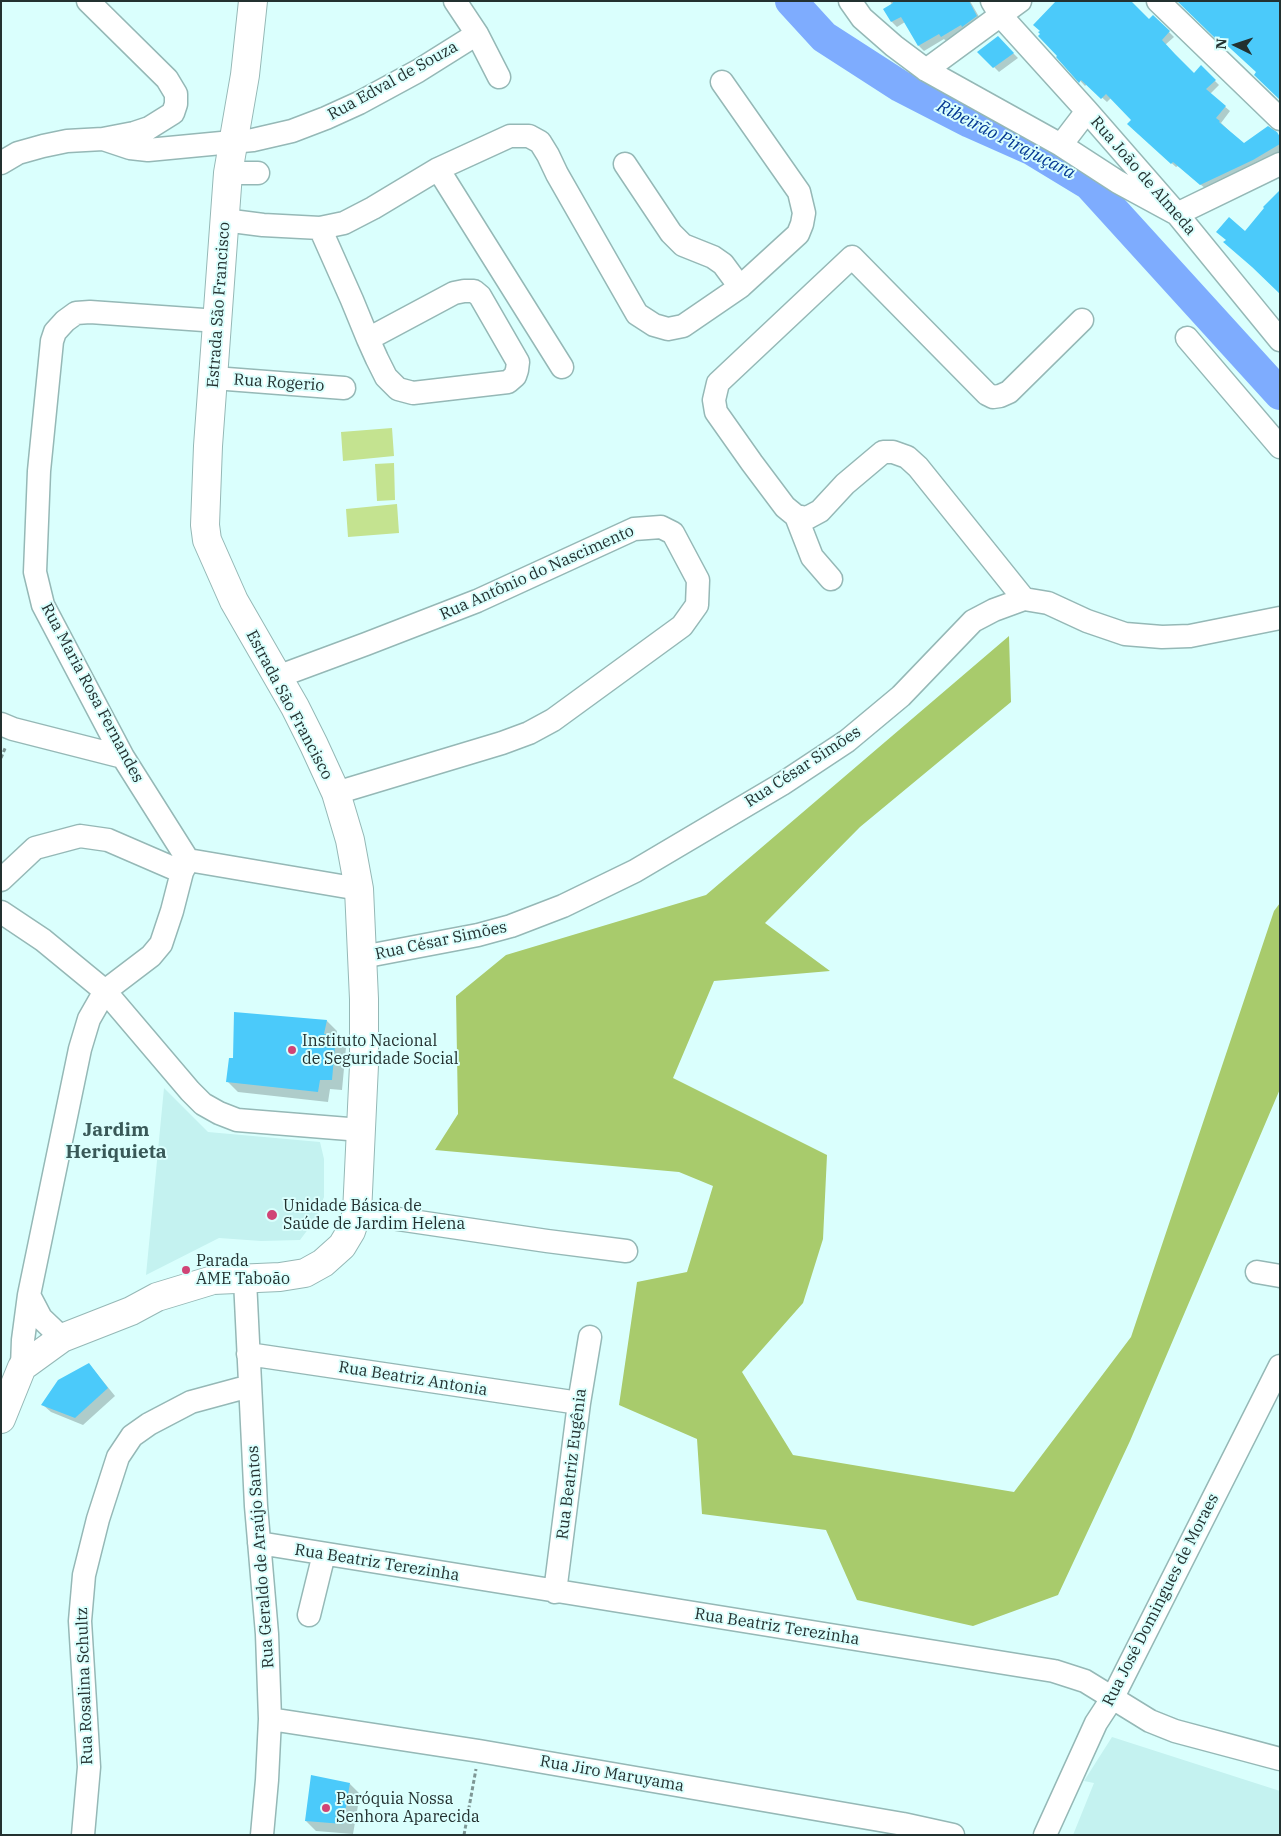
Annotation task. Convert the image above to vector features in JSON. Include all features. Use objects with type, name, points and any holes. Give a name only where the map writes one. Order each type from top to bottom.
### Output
[{"type":"main road","name":"Estrada São Francisco","points":[[22,1367],[62,1338],[130,1311],[157,1297],[213,1280],[280,1277],[305,1272],[323,1263],[342,1246],[358,1212],[364,1065],[362,957],[359,889],[350,840],[336,793],[302,723],[234,601],[207,540],[205,511],[208,446],[228,173],[245,75],[253,1]]},
{"type":"main road","points":[[1,1419],[22,1367]]},
{"type":"street","points":[[1,163],[18,153],[43,146],[67,141],[103,139],[134,133],[150,128],[173,113],[176,104],[176,94],[166,79],[88,1]]},
{"type":"street","points":[[455,1],[477,34],[498,77]]},
{"type":"street","points":[[850,1],[862,18],[894,46],[926,70],[1061,144],[1118,182],[1176,214],[1280,164]]},
{"type":"street","points":[[926,70],[997,9],[1020,1]]},
{"type":"street","points":[[1158,1],[1280,119]]},
{"type":"street","name":"Rua João de Almeda","points":[[997,9],[1176,214],[1280,340]]},
{"type":"street","name":"Rua Edval de Souza","points":[[103,139],[130,148],[148,150],[232,143],[292,131],[326,118],[359,102],[418,70],[477,34]]},
{"type":"street","points":[[224,220],[320,228],[344,223],[438,169],[510,136],[529,136],[540,142],[636,314],[654,325],[668,329],[683,326],[740,287],[798,234],[804,213],[803,202],[799,192],[722,82]]},
{"type":"street","points":[[1061,144],[1087,111]]},
{"type":"street","points":[[625,164],[671,233],[683,246],[713,257],[723,264],[740,287]]},
{"type":"street","points":[[438,169],[562,367]]},
{"type":"street","points":[[228,173],[258,173]]},
{"type":"street","points":[[320,228],[368,339],[386,377],[398,389],[413,393],[508,382],[515,376],[517,370],[518,362],[480,296],[474,291],[454,293],[368,339]]},
{"type":"street","points":[[1082,320],[1009,392],[994,397],[986,394],[852,257],[718,383],[714,400],[716,412],[785,507],[796,516],[807,518],[820,510],[845,484],[882,452],[893,452],[907,457],[918,467],[1024,599],[1048,603],[1087,621],[1125,634],[1162,638],[1190,636],[1280,618]]},
{"type":"street","name":"Rua Maria Rosa Fernandes","points":[[185,866],[123,757],[43,605],[35,572],[39,471],[52,342],[55,332],[64,320],[76,313],[103,312],[218,321]]},
{"type":"street","points":[[1187,338],[1280,447]]},
{"type":"street","name":"Rua Rogerio","points":[[214,378],[344,388]]},
{"type":"street","points":[[796,516],[812,557],[831,579]]},
{"type":"street","name":"Rua Antônio do Nascimento","points":[[277,677],[477,600],[634,529],[661,527],[673,533],[698,580],[697,605],[682,626],[553,720],[529,733],[502,743],[336,793]]},
{"type":"street","name":"Rua César Simões","points":[[362,957],[478,935],[511,926],[563,906],[635,871],[782,784],[848,741],[901,696],[973,621],[994,610],[1024,599]]},
{"type":"street","points":[[1,724],[13,729],[123,757]]},
{"type":"street","points":[[1,880],[35,848],[80,836],[108,840],[185,866],[359,889]]},
{"type":"street","points":[[22,1367],[29,1295],[80,1049],[89,1019],[105,991],[151,956],[161,944],[185,866]]},
{"type":"street","points":[[1,912],[42,940],[105,991],[203,1104],[237,1120],[361,1130]]},
{"type":"street","points":[[358,1212],[538,1240],[626,1251]]},
{"type":"street","points":[[1257,1272],[1280,1276]]},
{"type":"street","name":"Rua Geraldo de Araújo Santos","points":[[245,1280],[259,1544],[267,1634],[270,1719],[262,1835]]},
{"type":"street","points":[[29,1295],[41,1318],[62,1338]]},
{"type":"street","name":"Rua Beatriz Eugênia","points":[[555,1592],[579,1404],[590,1337]]},
{"type":"street","name":"Rua Beatriz Antonia","points":[[248,1354],[579,1404]]},
{"type":"street","name":"Rua José Domingues de Moraes","points":[[1045,1835],[1096,1723],[1114,1697],[1280,1366]]},
{"type":"street","name":"Rua Rosalina Schultz","points":[[83,1835],[89,1767],[80,1621],[84,1576],[98,1519],[118,1457],[132,1436],[149,1424],[191,1402],[250,1386]]},
{"type":"street","name":"Rua Beatriz Terezinha","points":[[259,1544],[1054,1672],[1085,1681],[1150,1720],[1175,1730],[1280,1759]]},
{"type":"street","points":[[309,1615],[324,1554]]},
{"type":"street","name":"Rua Jiro Maruyama","points":[[270,1719],[479,1751],[854,1826],[903,1824],[953,1835]]},
{"type":"path","points":[[464,1835],[479,1751]]},
{"type":"shaded area","points":[[164,1088],[208,1132],[320,1142],[324,1159],[324,1197],[315,1220],[300,1240],[261,1241],[219,1238],[146,1275]]},
{"type":"shaded area","points":[[1112,1737],[1280,1791],[1279,1835],[1073,1835],[1094,1783],[1084,1781]]},
{"type":"green space","points":[[392,428],[394,456],[343,461],[341,432]]},
{"type":"green space","points":[[394,463],[395,500],[377,501],[375,464]]},
{"type":"green space","points":[[397,504],[399,533],[348,537],[346,509]]},
{"type":"green space","points":[[1009,636],[1011,702],[860,827],[765,923],[830,971],[714,981],[673,1078],[827,1155],[823,1239],[803,1303],[742,1372],[793,1455],[1014,1492],[1131,1337],[1274,911],[1280,903],[1280,1089],[1130,1441],[1058,1595],[973,1626],[857,1600],[826,1530],[702,1514],[697,1439],[619,1405],[637,1282],[687,1272],[713,1186],[679,1172],[435,1150],[458,1114],[456,996],[506,955],[706,895]]},
{"type":"building","points":[[892,1],[969,1],[977,16],[962,27],[961,25],[941,37],[939,34],[918,46],[901,17],[891,22],[883,9],[893,3]]},
{"type":"building","points":[[1056,1],[1131,1],[1149,19],[1153,15],[1170,31],[1162,40],[1175,54],[1194,73],[1201,65],[1216,80],[1206,89],[1226,106],[1216,118],[1219,122],[1244,143],[1268,126],[1277,132],[1280,137],[1280,144],[1253,160],[1200,185],[1173,162],[1171,164],[1127,124],[1131,120],[1106,94],[1101,99],[1081,80],[1079,83],[1038,36],[1040,31],[1033,25]]},
{"type":"building","points":[[1177,1],[1280,1],[1280,100],[1254,75],[1256,72],[1219,38],[1217,40]]},
{"type":"building","points":[[998,36],[1014,53],[993,68],[977,52]]},
{"type":"building","points":[[1280,190],[1280,294],[1223,242],[1226,240],[1216,232],[1229,217],[1245,231],[1263,207]]},
{"type":"building","name":"Instituto Nacional de Seguridade Social","points":[[234,1012],[327,1020],[324,1034],[336,1035],[332,1080],[320,1080],[318,1092],[226,1082],[229,1058],[233,1058]]},
{"type":"building","points":[[89,1363],[108,1388],[75,1418],[41,1405],[58,1380]]},
{"type":"building","name":"Paróquia Nossa Senhora Aparecida","points":[[311,1775],[350,1783],[343,1824],[305,1821]]},
{"type":"waterway","name":"Ribeirão Pirajuçara","points":[[791,1],[824,37],[900,86],[970,122],[1033,150],[1089,184],[1280,394]]},
{"type":"place","name":"Instituto Nacional de Seguridade Social","points":[[292,1050]]},
{"type":"place","name":"Unidade Básica de Saúde de Jardim Helena","points":[[272,1215]]},
{"type":"place","name":"Parada AME Taboão","points":[[186,1270]]},
{"type":"place","name":"Paróquia Nossa Senhora Aparecida","points":[[326,1808]]},
{"type":"district","name":"Jardim Heriquieta","points":[[116,1142]]}]
